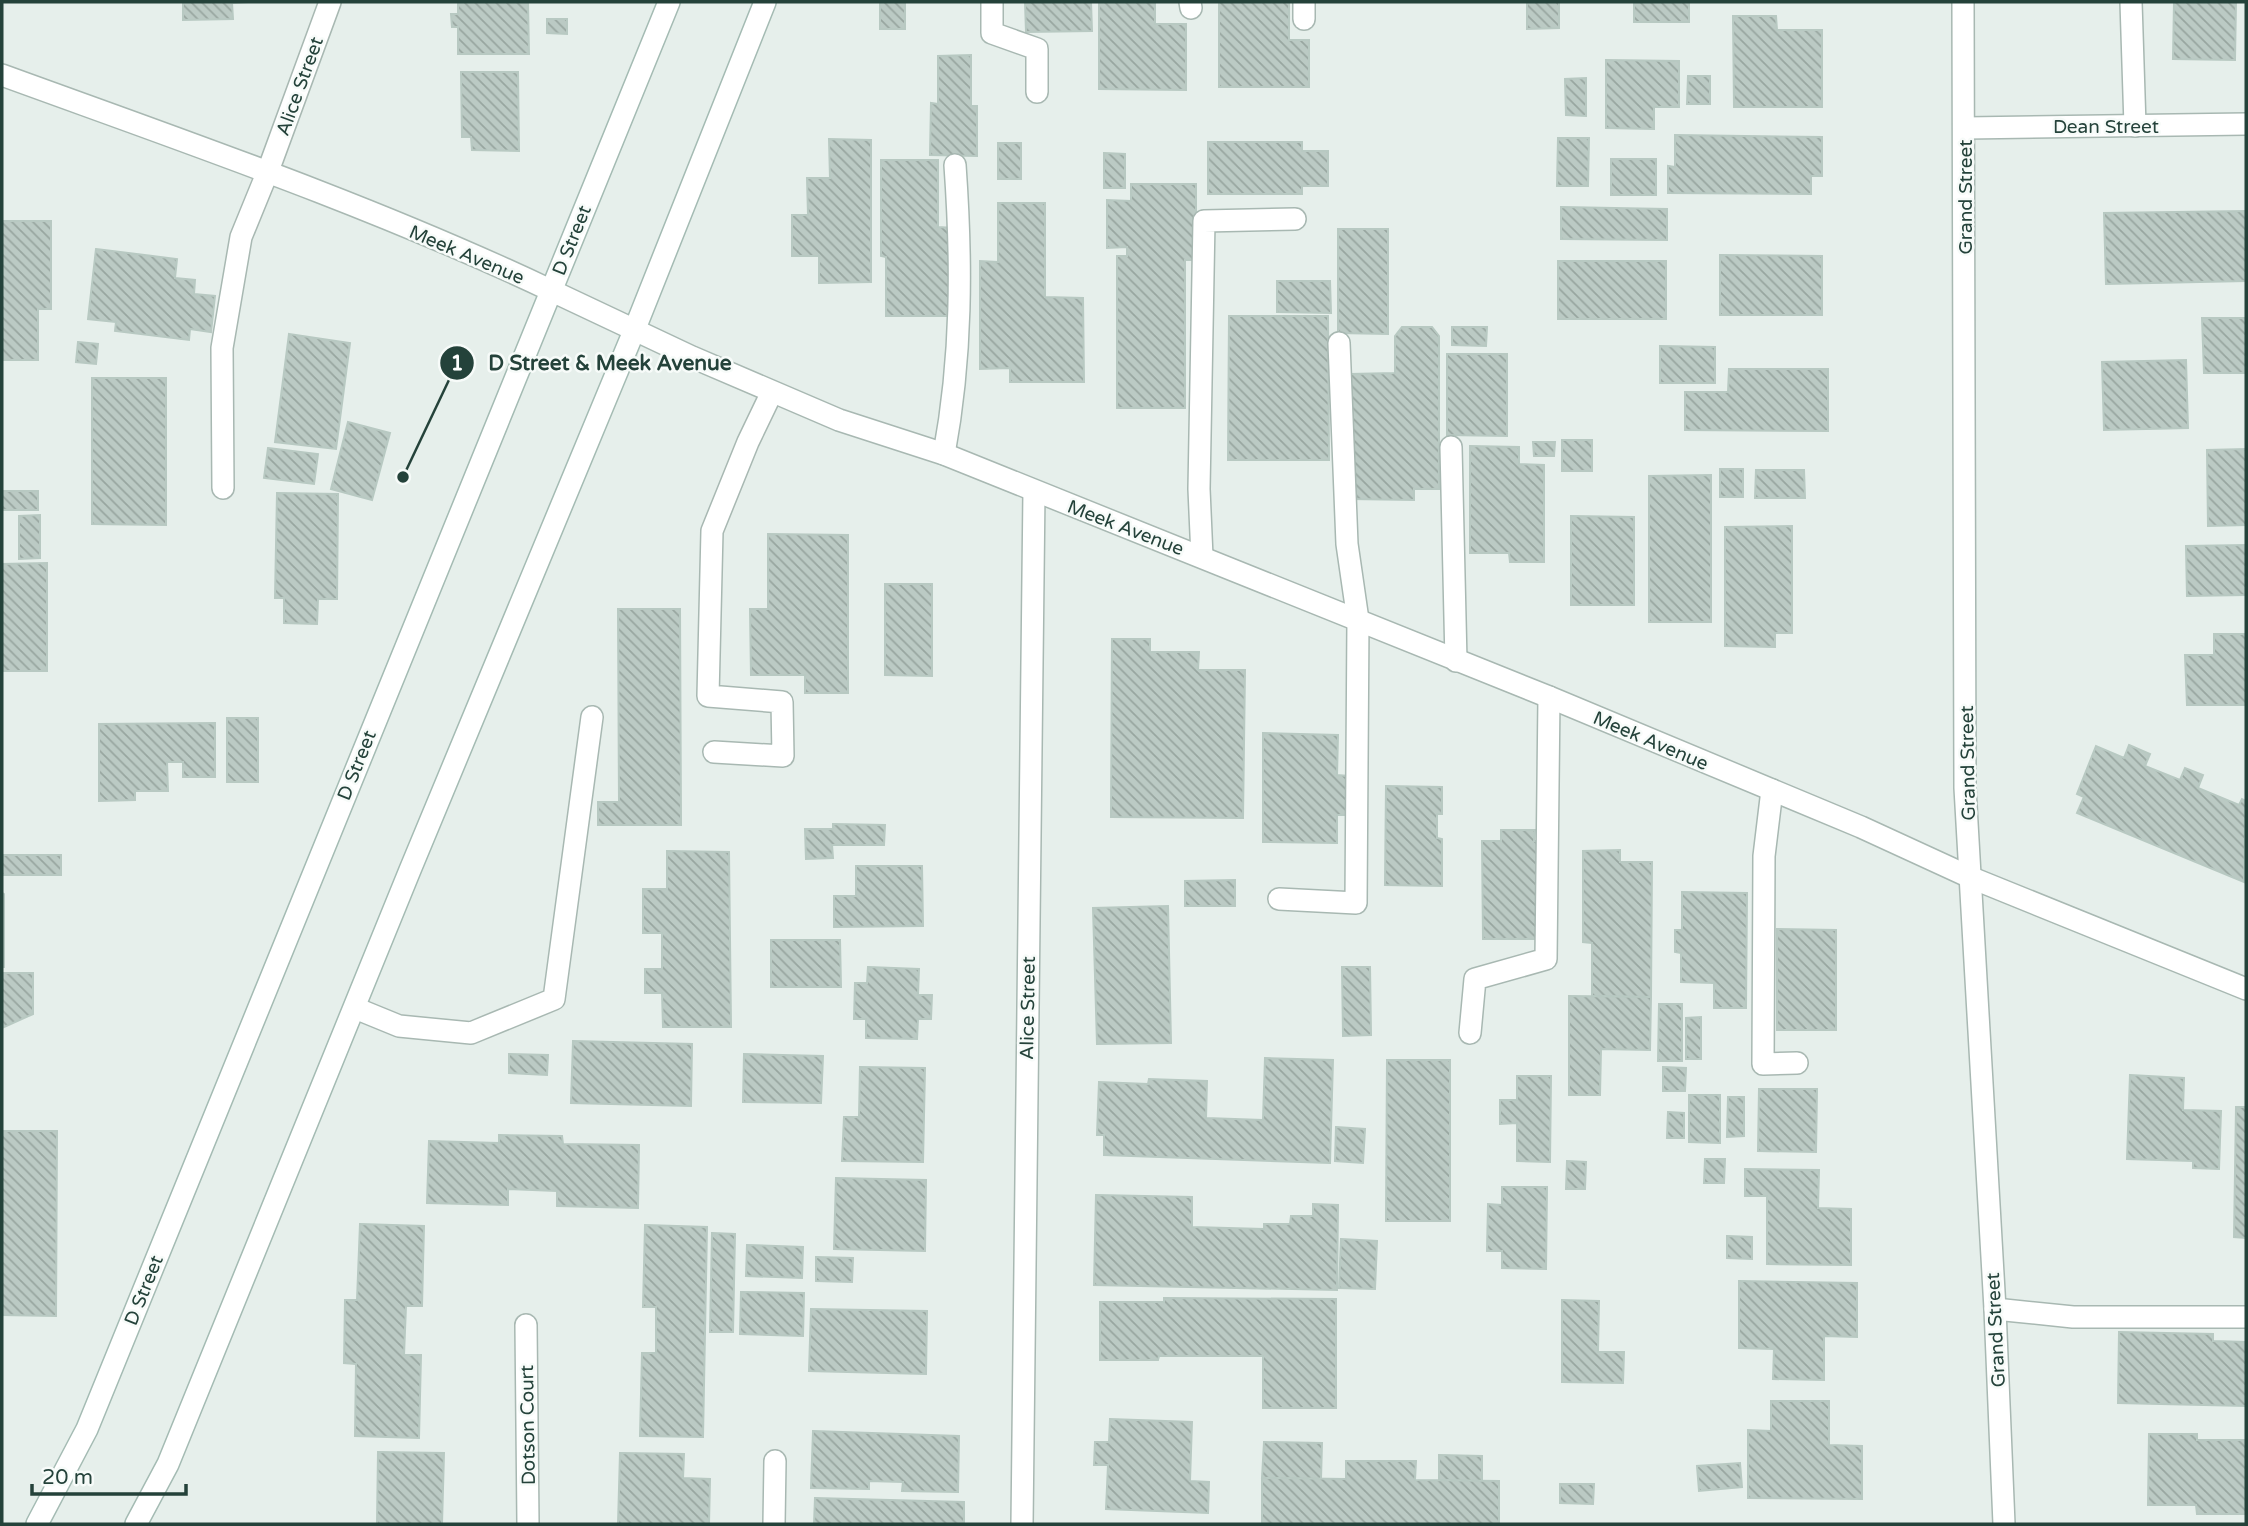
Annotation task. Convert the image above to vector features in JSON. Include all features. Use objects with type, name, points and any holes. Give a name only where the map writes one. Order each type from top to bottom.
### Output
[{"type":"street","name":"Alice Street","points":[[223,488],[222,348],[241,237],[330,2]]},
{"type":"street","name":"D Street","points":[[37,1524],[87,1429],[669,2]]},
{"type":"street","points":[[136,1524],[169,1464],[634,331],[765,2]]},
{"type":"street","points":[[992,2],[992,33],[1037,49],[1037,92]]},
{"type":"street","name":"Grand Street","points":[[1963,2],[1966,128],[1965,788],[1995,1309],[2004,1524]]},
{"type":"street","points":[[2131,2],[2135,126]]},
{"type":"street","name":"Meek Avenue","points":[[2,75],[268,171],[475,255],[634,331],[839,420],[944,454],[1549,697],[1772,790],[1972,878],[2246,989]]},
{"type":"street","name":"Dean Street","points":[[1966,128],[2246,124]]},
{"type":"street","points":[[944,454],[954,398],[961,323],[961,243],[956,165]]},
{"type":"street","points":[[1202,557],[1199,489],[1204,221],[1295,219]]},
{"type":"street","points":[[1279,899],[1356,903],[1358,620],[1347,544],[1339,344]]},
{"type":"street","points":[[714,752],[783,756],[782,702],[708,696],[712,531],[748,442],[772,392]]},
{"type":"street","points":[[1451,447],[1456,661]]},
{"type":"street","name":"Alice Street","points":[[1022,1524],[1034,491]]},
{"type":"street","points":[[1470,1033],[1475,979],[1546,959],[1549,697]]},
{"type":"street","points":[[355,1008],[398,1026],[471,1033],[554,999],[592,717]]},
{"type":"street","points":[[1772,790],[1764,856],[1763,1064],[1797,1063]]},
{"type":"street","points":[[1995,1309],[2073,1317],[2246,1317]]},
{"type":"street","name":"Dotson Court","points":[[526,1325],[528,1524]]},
{"type":"street","points":[[774,1524],[775,1461]]},
{"type":"building","points":[[183,2],[248,2],[232,3],[233,19],[183,20]]},
{"type":"building","points":[[458,2],[528,2],[529,54],[458,54],[458,27],[452,27],[451,14],[458,14]]},
{"type":"building","points":[[880,2],[905,2],[905,29],[880,29]]},
{"type":"building","points":[[1025,2],[1091,2],[1092,31],[1026,32]]},
{"type":"building","points":[[1099,2],[1155,2],[1155,24],[1186,24],[1186,90],[1099,89]]},
{"type":"building","points":[[1219,2],[1289,2],[1289,40],[1309,40],[1309,87],[1219,87]]},
{"type":"building","points":[[1527,2],[1559,2],[1559,28],[1527,29]]},
{"type":"building","points":[[1634,2],[1689,2],[1689,22],[1634,22]]},
{"type":"building","points":[[2174,2],[2236,2],[2235,60],[2173,59]]},
{"type":"building","points":[[1733,16],[1776,16],[1777,30],[1822,30],[1822,107],[1734,107]]},
{"type":"building","points":[[547,19],[567,19],[567,34],[547,33]]},
{"type":"building","points":[[971,55],[971,106],[977,106],[977,156],[930,155],[931,103],[938,104],[938,56]]},
{"type":"building","points":[[1606,60],[1679,61],[1679,107],[1654,107],[1654,129],[1606,128]]},
{"type":"building","points":[[461,72],[518,72],[519,151],[472,150],[471,137],[462,137]]},
{"type":"building","points":[[1688,76],[1710,76],[1710,104],[1687,104]]},
{"type":"building","points":[[1586,78],[1586,116],[1566,115],[1565,79]]},
{"type":"building","points":[[1675,135],[1822,137],[1822,176],[1811,176],[1811,194],[1668,193],[1668,166],[1675,167]]},
{"type":"building","points":[[1558,138],[1589,138],[1588,186],[1557,186]]},
{"type":"building","points":[[829,139],[871,140],[871,282],[819,283],[819,256],[792,256],[792,215],[808,215],[807,178],[830,178]]},
{"type":"building","points":[[1208,142],[1302,142],[1302,151],[1328,151],[1328,186],[1302,186],[1302,194],[1208,194]]},
{"type":"building","points":[[998,143],[1021,143],[1021,179],[998,179]]},
{"type":"building","points":[[1104,153],[1125,154],[1125,188],[1104,188]]},
{"type":"building","points":[[1611,159],[1656,159],[1656,195],[1611,195]]},
{"type":"building","points":[[881,160],[938,160],[938,227],[954,228],[954,316],[886,316],[886,257],[881,256]]},
{"type":"building","points":[[1131,184],[1196,184],[1196,260],[1185,260],[1185,408],[1117,408],[1117,256],[1127,256],[1127,247],[1107,248],[1107,200],[1131,201]]},
{"type":"building","points":[[998,203],[1045,203],[1045,297],[1083,298],[1084,382],[1010,382],[1010,368],[980,369],[980,261],[998,262]]},
{"type":"building","points":[[1561,207],[1667,209],[1667,240],[1561,239]]},
{"type":"building","points":[[2246,211],[2246,281],[2106,284],[2104,213]]},
{"type":"building","points":[[2,221],[51,221],[51,309],[38,309],[38,360],[2,360]]},
{"type":"building","points":[[1338,229],[1388,229],[1388,334],[1338,333]]},
{"type":"building","points":[[96,249],[177,259],[175,278],[195,280],[194,294],[215,296],[211,332],[190,329],[189,340],[115,331],[116,322],[88,319]]},
{"type":"building","points":[[1720,255],[1822,256],[1822,315],[1720,315]]},
{"type":"building","points":[[1558,261],[1666,261],[1666,319],[1558,319]]},
{"type":"building","points":[[1277,281],[1330,281],[1331,313],[1277,312]]},
{"type":"building","points":[[1229,316],[1328,316],[1329,460],[1228,460]]},
{"type":"building","points":[[2202,318],[2246,318],[2246,373],[2204,373]]},
{"type":"building","points":[[1402,327],[1432,327],[1439,336],[1439,489],[1414,489],[1414,500],[1351,499],[1351,374],[1395,373],[1395,336]]},
{"type":"building","points":[[1452,327],[1487,327],[1486,346],[1452,345]]},
{"type":"building","points":[[289,334],[350,343],[336,449],[275,442]]},
{"type":"building","points":[[78,342],[98,344],[96,364],[76,362]]},
{"type":"building","points":[[1660,346],[1715,347],[1715,383],[1660,383]]},
{"type":"building","points":[[1447,354],[1507,354],[1507,436],[1447,435]]},
{"type":"building","points":[[2186,360],[2188,428],[2104,430],[2102,362]]},
{"type":"building","points":[[1729,369],[1828,369],[1828,431],[1685,430],[1685,392],[1728,392]]},
{"type":"building","points":[[92,378],[166,378],[166,525],[92,524]]},
{"type":"building","points":[[348,422],[390,433],[372,500],[331,489]]},
{"type":"building","points":[[1562,440],[1592,440],[1592,471],[1562,471]]},
{"type":"building","points":[[1533,442],[1555,442],[1554,456],[1534,456]]},
{"type":"building","points":[[1470,446],[1519,447],[1519,464],[1544,465],[1544,562],[1510,562],[1509,553],[1470,553]]},
{"type":"building","points":[[268,448],[318,454],[314,484],[264,478]]},
{"type":"building","points":[[2246,449],[2246,525],[2208,526],[2207,450]]},
{"type":"building","points":[[1720,469],[1743,469],[1743,497],[1720,497]]},
{"type":"building","points":[[1756,470],[1804,470],[1805,498],[1755,498]]},
{"type":"building","points":[[1711,475],[1711,622],[1649,622],[1649,476]]},
{"type":"building","points":[[2,491],[38,491],[38,510],[2,510]]},
{"type":"building","points":[[277,493],[338,494],[337,599],[318,599],[317,624],[284,623],[284,598],[275,598]]},
{"type":"building","points":[[40,515],[40,558],[19,559],[19,516]]},
{"type":"building","points":[[1571,516],[1634,517],[1634,605],[1571,605]]},
{"type":"building","points":[[1792,526],[1792,633],[1775,633],[1775,647],[1725,646],[1725,527]]},
{"type":"building","points":[[768,534],[848,535],[848,693],[805,693],[805,675],[751,675],[750,609],[768,609]]},
{"type":"building","points":[[2246,545],[2246,595],[2187,596],[2186,546]]},
{"type":"building","points":[[47,563],[47,671],[2,671],[2,564]]},
{"type":"building","points":[[885,584],[932,584],[932,676],[885,675]]},
{"type":"building","points":[[618,609],[680,609],[681,825],[598,825],[598,802],[619,802]]},
{"type":"building","points":[[2214,634],[2246,634],[2246,705],[2187,705],[2185,655],[2214,655]]},
{"type":"building","points":[[1112,639],[1150,639],[1150,652],[1199,652],[1198,670],[1245,670],[1243,818],[1111,817]]},
{"type":"building","points":[[227,718],[258,718],[258,782],[227,782]]},
{"type":"building","points":[[215,723],[215,777],[183,777],[183,762],[167,762],[168,791],[135,791],[135,800],[99,801],[99,724]]},
{"type":"building","points":[[1263,733],[1338,735],[1337,775],[1348,776],[1347,815],[1337,815],[1337,843],[1263,842]]},
{"type":"building","points":[[2129,745],[2150,754],[2145,766],[2180,780],[2185,768],[2203,775],[2198,788],[2239,805],[2242,799],[2246,801],[2244,882],[2077,813],[2084,797],[2077,794],[2096,746],[2124,758]]},
{"type":"building","points":[[1386,786],[1442,787],[1442,814],[1437,814],[1437,838],[1442,839],[1442,886],[1385,885]]},
{"type":"building","points":[[833,824],[885,825],[884,845],[832,845],[833,858],[806,859],[805,829],[833,829]]},
{"type":"building","points":[[1501,830],[1535,830],[1534,841],[1540,841],[1541,939],[1483,939],[1482,841],[1501,841]]},
{"type":"building","points":[[1620,850],[1620,862],[1652,862],[1651,997],[1592,996],[1592,943],[1583,942],[1583,851]]},
{"type":"building","points":[[667,851],[729,852],[731,1027],[663,1027],[662,993],[645,993],[645,969],[662,969],[662,933],[643,933],[643,889],[667,889]]},
{"type":"building","points":[[2,855],[61,855],[61,875],[2,875]]},
{"type":"building","points":[[856,866],[922,866],[923,926],[834,927],[834,896],[856,896]]},
{"type":"building","points":[[1235,880],[1235,906],[1185,906],[1185,881]]},
{"type":"building","points":[[1682,892],[1747,893],[1746,1008],[1714,1008],[1714,983],[1681,982],[1681,953],[1675,952],[1675,930],[1682,930]]},
{"type":"building","points":[[2,893],[4,894],[4,967],[2,967]]},
{"type":"building","points":[[1168,906],[1171,1043],[1097,1044],[1093,908]]},
{"type":"building","points":[[1777,929],[1836,930],[1836,1030],[1777,1030]]},
{"type":"building","points":[[771,940],[840,940],[841,987],[771,987]]},
{"type":"building","points":[[868,967],[919,969],[918,995],[932,995],[931,1019],[918,1019],[917,1039],[866,1038],[866,1019],[854,1019],[855,983],[867,983]]},
{"type":"building","points":[[1342,967],[1370,967],[1371,1035],[1343,1036]]},
{"type":"building","points":[[2,973],[33,973],[33,1014],[2,1028]]},
{"type":"building","points":[[1569,996],[1651,997],[1650,1050],[1601,1049],[1600,1095],[1569,1095]]},
{"type":"building","points":[[1659,1004],[1682,1004],[1682,1061],[1658,1061]]},
{"type":"building","points":[[1701,1017],[1701,1059],[1686,1059],[1686,1018]]},
{"type":"building","points":[[573,1041],[692,1044],[691,1106],[571,1103]]},
{"type":"building","points":[[509,1054],[548,1055],[547,1075],[509,1073]]},
{"type":"building","points":[[744,1054],[823,1056],[821,1103],[743,1102]]},
{"type":"building","points":[[1265,1058],[1333,1060],[1330,1163],[1104,1155],[1104,1135],[1097,1135],[1099,1082],[1148,1084],[1149,1079],[1207,1081],[1206,1118],[1263,1120]]},
{"type":"building","points":[[1387,1060],[1450,1060],[1450,1221],[1386,1221]]},
{"type":"building","points":[[860,1067],[925,1068],[923,1162],[842,1161],[844,1117],[859,1117]]},
{"type":"building","points":[[1663,1067],[1686,1068],[1685,1091],[1663,1091]]},
{"type":"building","points":[[2130,1075],[2184,1078],[2183,1110],[2221,1111],[2219,1169],[2193,1168],[2193,1161],[2127,1159]]},
{"type":"building","points":[[1517,1076],[1551,1076],[1550,1162],[1517,1161],[1517,1123],[1500,1124],[1500,1100],[1517,1100]]},
{"type":"building","points":[[1759,1089],[1817,1089],[1816,1152],[1758,1151]]},
{"type":"building","points":[[1689,1095],[1720,1095],[1720,1143],[1689,1142]]},
{"type":"building","points":[[1728,1097],[1744,1097],[1744,1136],[1727,1137]]},
{"type":"building","points":[[2236,1107],[2246,1107],[2246,1238],[2234,1237]]},
{"type":"building","points":[[1668,1112],[1684,1113],[1684,1138],[1667,1138]]},
{"type":"building","points":[[1336,1127],[1365,1129],[1363,1163],[1335,1161]]},
{"type":"building","points":[[2,1131],[57,1131],[56,1316],[2,1315]]},
{"type":"building","points":[[499,1135],[562,1136],[563,1144],[639,1145],[638,1208],[557,1206],[557,1191],[508,1189],[508,1205],[427,1203],[429,1141],[499,1143]]},
{"type":"building","points":[[1705,1159],[1725,1159],[1724,1183],[1704,1183]]},
{"type":"building","points":[[1567,1161],[1586,1162],[1585,1189],[1566,1189]]},
{"type":"building","points":[[1745,1169],[1819,1170],[1818,1208],[1851,1209],[1851,1265],[1767,1264],[1767,1196],[1745,1196]]},
{"type":"building","points":[[836,1178],[926,1180],[925,1251],[834,1249]]},
{"type":"building","points":[[1502,1187],[1547,1187],[1546,1269],[1502,1268],[1502,1251],[1487,1251],[1488,1204],[1502,1205]]},
{"type":"building","points":[[1096,1195],[1192,1197],[1192,1227],[1264,1229],[1264,1224],[1290,1224],[1291,1216],[1313,1216],[1313,1204],[1338,1205],[1337,1290],[1094,1285]]},
{"type":"building","points":[[360,1224],[424,1226],[422,1306],[406,1306],[404,1355],[421,1355],[419,1438],[355,1436],[356,1364],[344,1363],[345,1300],[357,1300]]},
{"type":"building","points":[[645,1225],[707,1227],[703,1437],[640,1436],[642,1353],[656,1353],[656,1307],[643,1307]]},
{"type":"building","points":[[712,1233],[735,1234],[733,1332],[710,1332]]},
{"type":"building","points":[[1727,1236],[1752,1237],[1752,1259],[1727,1258]]},
{"type":"building","points":[[1341,1239],[1377,1241],[1375,1289],[1339,1288]]},
{"type":"building","points":[[747,1245],[803,1247],[802,1278],[746,1276]]},
{"type":"building","points":[[816,1257],[853,1258],[852,1282],[816,1281]]},
{"type":"building","points":[[1739,1281],[1857,1283],[1857,1337],[1824,1336],[1824,1380],[1773,1379],[1774,1349],[1739,1348]]},
{"type":"building","points":[[741,1292],[804,1293],[803,1336],[740,1334]]},
{"type":"building","points":[[1164,1298],[1336,1299],[1336,1408],[1263,1408],[1263,1356],[1159,1356],[1158,1360],[1100,1360],[1100,1302],[1164,1302]]},
{"type":"building","points":[[1562,1300],[1599,1301],[1598,1352],[1624,1352],[1623,1383],[1562,1382]]},
{"type":"building","points":[[811,1309],[927,1311],[926,1374],[809,1371]]},
{"type":"building","points":[[2119,1332],[2213,1334],[2213,1341],[2246,1342],[2246,1406],[2118,1403]]},
{"type":"building","points":[[1771,1401],[1829,1401],[1829,1445],[1862,1446],[1862,1499],[1748,1498],[1748,1430],[1771,1431]]},
{"type":"building","points":[[1110,1419],[1192,1422],[1190,1481],[1209,1482],[1208,1513],[1106,1509],[1108,1465],[1094,1465],[1095,1442],[1109,1442]]},
{"type":"building","points":[[813,1431],[959,1436],[958,1492],[902,1491],[903,1482],[869,1481],[869,1489],[811,1488]]},
{"type":"building","points":[[2149,1434],[2197,1434],[2197,1440],[2246,1440],[2246,1514],[2197,1514],[2196,1505],[2148,1505]]},
{"type":"building","points":[[1264,1442],[1322,1443],[1321,1479],[1262,1478]]},
{"type":"building","points":[[378,1452],[444,1453],[442,1524],[377,1524]]},
{"type":"building","points":[[620,1453],[684,1454],[683,1478],[710,1479],[709,1524],[618,1524]]},
{"type":"building","points":[[1439,1455],[1482,1456],[1482,1481],[1439,1480]]},
{"type":"building","points":[[1346,1461],[1416,1461],[1415,1480],[1499,1481],[1499,1524],[1262,1524],[1262,1478],[1346,1479]]},
{"type":"building","points":[[1740,1463],[1742,1487],[1699,1491],[1697,1466]]},
{"type":"building","points":[[1560,1484],[1594,1484],[1593,1504],[1560,1503]]},
{"type":"building","points":[[815,1498],[964,1502],[964,1524],[814,1524]]},
{"type":"place","name":"D Street & Meek Avenue","points":[[403,477]]}]
